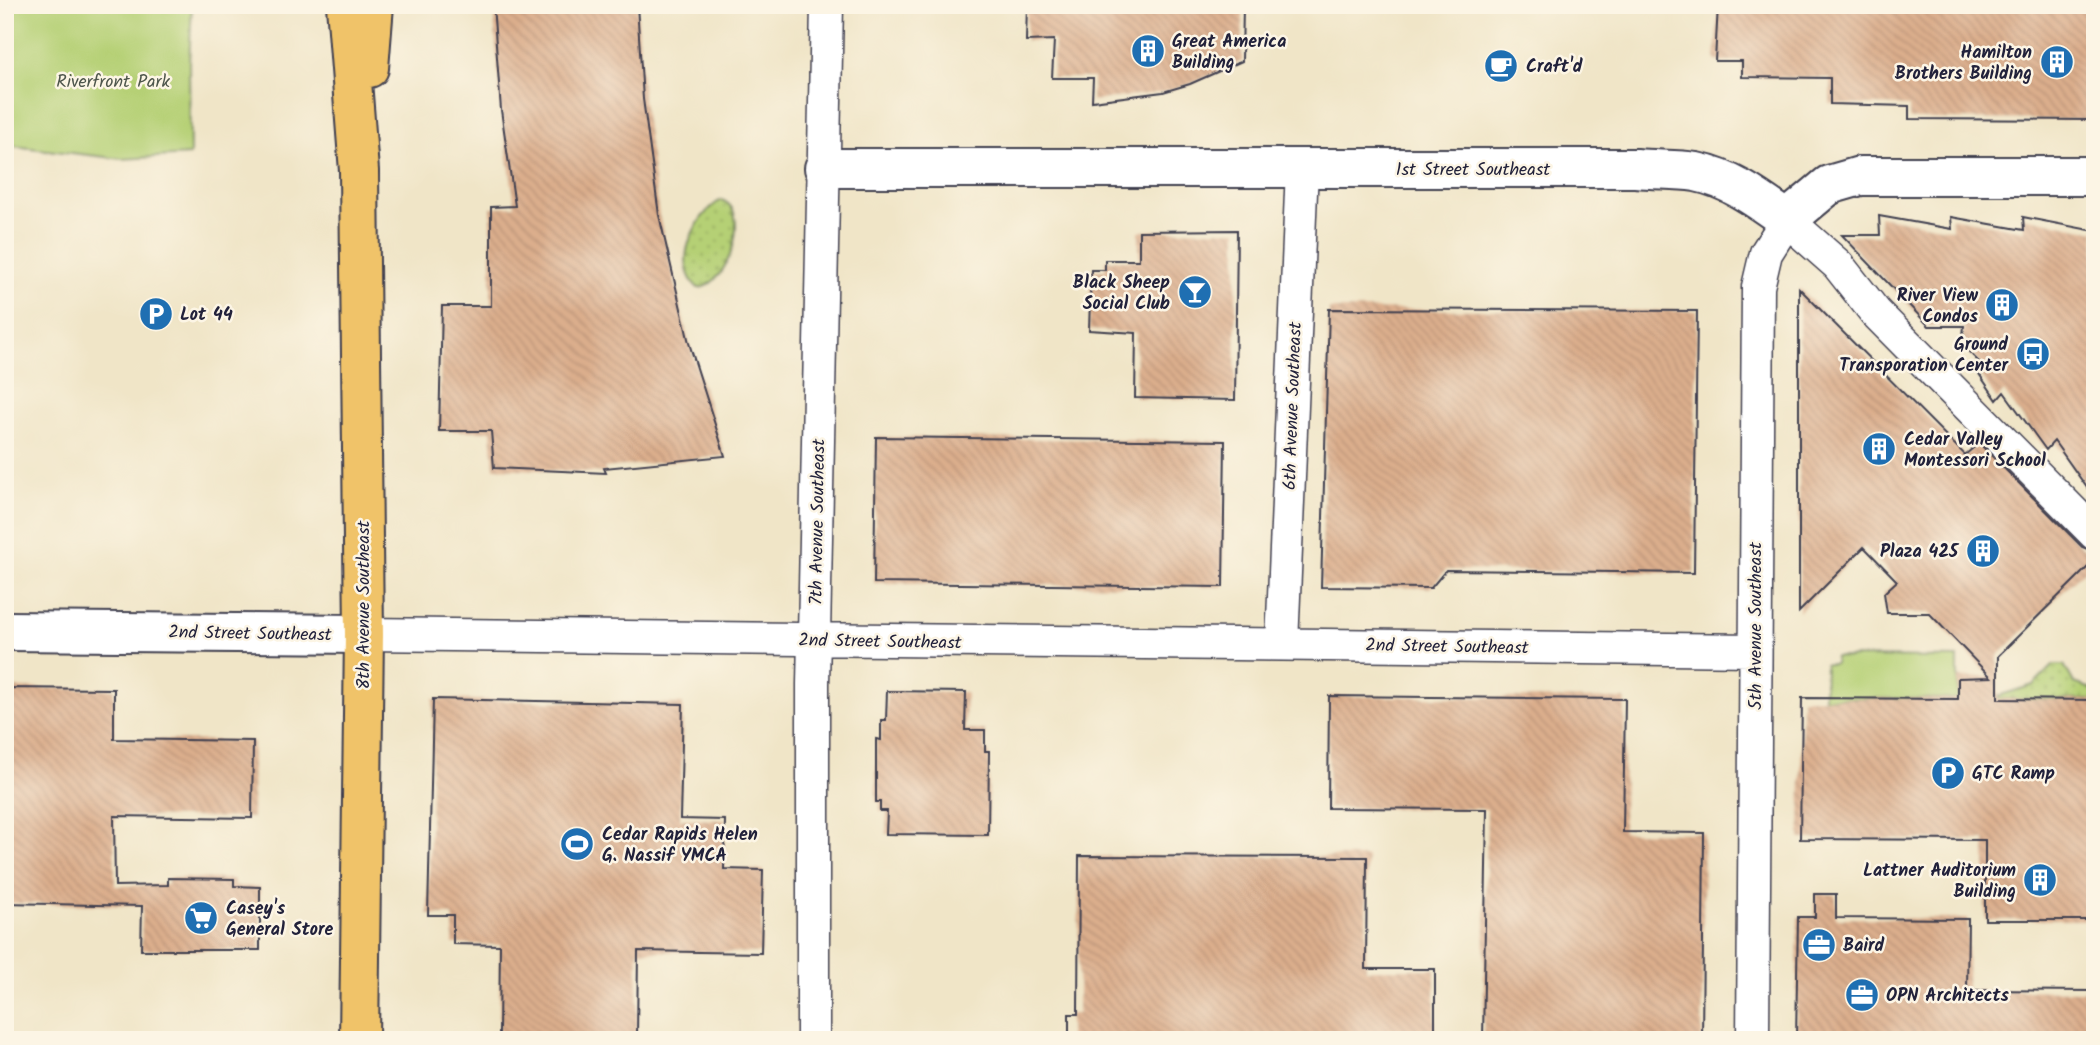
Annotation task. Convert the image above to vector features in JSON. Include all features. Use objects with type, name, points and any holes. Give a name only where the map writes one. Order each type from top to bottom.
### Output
[{"type":"main road","name":"8th Avenue Southeast","points":[[346,5],[359,171],[364,634],[359,1040]]},
{"type":"main road","name":"8th Avenue Southeast","points":[[359,171],[374,5]]},
{"type":"street","name":"7th Avenue Southeast","points":[[813,1040],[814,640],[827,5]]},
{"type":"street","name":"1st Street Southeast","points":[[824,168],[1636,168],[1693,172],[1733,185],[1787,220]]},
{"type":"street","name":"6th Avenue Southeast","points":[[1282,644],[1302,168]]},
{"type":"street","points":[[2095,176],[1860,176],[1829,185],[1787,220],[1838,265],[1875,312],[2095,534]]},
{"type":"street","name":"5th Avenue Southeast","points":[[1753,1040],[1758,287],[1766,253],[1787,220]]},
{"type":"street","name":"2nd Street Southeast","points":[[5,631],[1755,650]]},
{"type":"green space","name":"Riverfront Park","points":[[5,5],[192,5],[189,64],[190,155],[122,159],[5,145]]},
{"type":"green space","points":[[721,200],[730,206],[735,217],[733,247],[719,275],[709,284],[698,288],[690,278],[687,266],[690,241],[703,217]]},
{"type":"green space","points":[[1835,657],[1958,658],[1958,699],[1824,698],[1825,664],[1834,664]]},
{"type":"green space","points":[[2053,665],[2064,665],[2074,683],[2095,690],[2095,700],[1997,699],[1998,696],[2033,685]]},
{"type":"building","points":[[493,5],[637,5],[643,99],[659,215],[689,343],[725,456],[604,468],[606,473],[494,468],[491,431],[439,431],[442,306],[491,306],[491,207],[515,206],[501,110]]},
{"type":"building","name":"Great America Building","points":[[1027,5],[1243,5],[1242,61],[1190,84],[1163,92],[1092,101],[1093,78],[1052,78],[1054,40],[1026,41]]},
{"type":"building","points":[[1718,5],[2095,5],[2095,120],[1909,119],[1909,106],[1830,104],[1830,78],[1742,77],[1742,61],[1715,61]]},
{"type":"building","name":"Ground Transporation Center","points":[[1879,216],[1952,229],[1951,217],[2024,230],[2023,217],[2095,231],[2095,499],[2054,441],[2046,450],[2004,392],[1997,400],[1977,371],[1983,366],[1962,345],[1964,326],[1929,326],[1842,235],[1880,235]]},
{"type":"building","points":[[1237,230],[1235,400],[1135,398],[1136,333],[1089,330],[1091,270],[1105,270],[1105,260],[1139,260],[1139,231]]},
{"type":"building","points":[[1799,288],[1965,455],[1979,443],[2082,547],[2095,552],[2095,560],[1998,656],[1998,699],[2095,700],[2095,920],[1985,920],[1985,840],[1800,839],[1802,698],[1958,699],[1958,678],[1991,677],[1929,613],[1887,613],[1884,593],[1897,581],[1864,547],[1799,612]]},
{"type":"building","points":[[1329,309],[1697,311],[1694,573],[1446,570],[1431,588],[1321,587]]},
{"type":"building","points":[[876,437],[1225,441],[1223,587],[874,583]]},
{"type":"building","points":[[5,688],[114,689],[114,739],[253,741],[252,818],[114,816],[115,886],[168,885],[168,878],[234,879],[234,886],[260,887],[260,950],[141,950],[142,906],[5,903]]},
{"type":"building","points":[[887,691],[966,692],[965,730],[985,730],[985,751],[989,751],[988,835],[886,834],[887,811],[880,811],[880,802],[876,802],[876,739],[881,740],[881,720],[886,720]]},
{"type":"building","points":[[1329,696],[1625,699],[1623,832],[1704,833],[1702,1040],[1483,1040],[1487,809],[1328,808]]},
{"type":"building","name":"Cedar Rapids Helen G. Nassif YMCA","points":[[433,699],[683,704],[680,819],[725,820],[724,869],[763,870],[761,953],[638,951],[637,1037],[499,1036],[500,945],[453,944],[453,915],[428,915]]},
{"type":"building","points":[[1079,856],[1367,857],[1366,969],[1435,969],[1435,1040],[1069,1040],[1069,1014],[1078,1014]]},
{"type":"building","points":[[1815,894],[1836,894],[1836,918],[1968,919],[1967,990],[2095,991],[2095,1040],[1796,1040],[1798,917],[1815,917]]},
{"type":"place","name":"Great America Building","points":[[1148,51]]},
{"type":"place","name":"Hamilton Brothers Building","points":[[2057,62]]},
{"type":"place","name":"Craft'd","points":[[1501,66]]},
{"type":"place","name":"Black Sheep Social Club","points":[[1195,292]]},
{"type":"place","name":"River View Condos","points":[[2002,305]]},
{"type":"place","name":"Lot 44","points":[[156,314]]},
{"type":"place","name":"Ground Transporation Center","points":[[2033,354]]},
{"type":"place","name":"Cedar Valley Montessori School","points":[[1879,449]]},
{"type":"place","name":"Plaza 425","points":[[1983,551]]},
{"type":"place","name":"GTC Ramp","points":[[1948,773]]},
{"type":"place","name":"Cedar Rapids Helen G. Nassif YMCA","points":[[577,844]]},
{"type":"place","name":"Lattner Auditorium Building","points":[[2040,880]]},
{"type":"place","name":"Casey's General Store","points":[[201,918]]},
{"type":"place","name":"Baird","points":[[1819,945]]},
{"type":"place","name":"OPN Architects","points":[[1862,995]]}]
